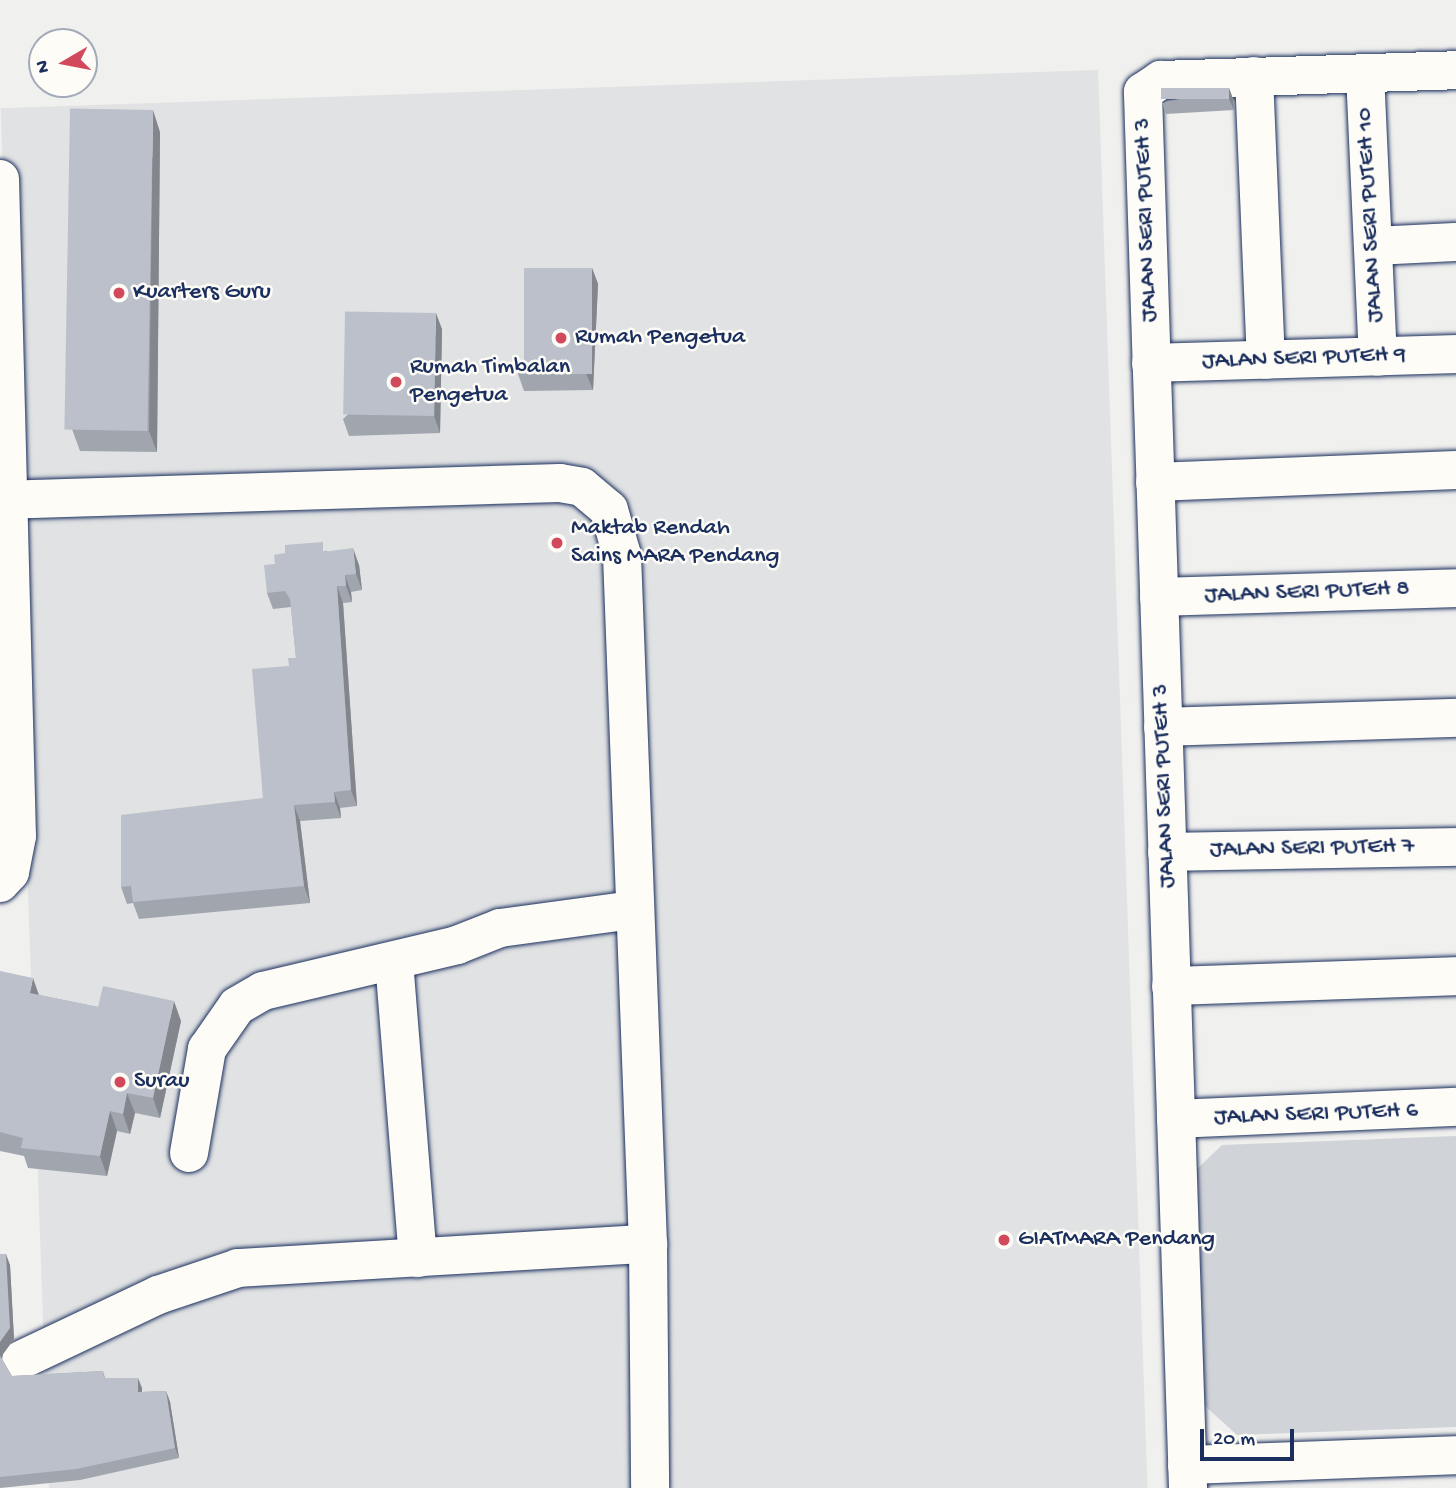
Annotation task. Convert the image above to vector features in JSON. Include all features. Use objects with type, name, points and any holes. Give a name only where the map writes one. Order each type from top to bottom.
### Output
[{"type":"street","points":[[1266,360],[1254,76],[1456,70]]},
{"type":"street","name":"JALAN SERI PUTEH 10","points":[[1365,73],[1378,356]]},
{"type":"street","name":"JALAN SERI PUTEH 3","points":[[1188,1476],[1151,363],[1147,85],[1254,76]]},
{"type":"street","points":[[0,179],[2,500],[17,836],[10,872],[0,883]]},
{"type":"street","points":[[1373,246],[1456,242]]},
{"type":"street","name":"JALAN SERI PUTEH 9","points":[[1151,363],[1456,354]]},
{"type":"street","points":[[1155,482],[1456,470]]},
{"type":"street","points":[[2,500],[390,485],[582,487],[609,510],[622,555],[648,1244],[650,1488]]},
{"type":"street","name":"JALAN SERI PUTEH 8","points":[[1159,597],[1456,588]]},
{"type":"street","points":[[1163,727],[1456,718]]},
{"type":"street","name":"JALAN SERI PUTEH 7","points":[[1167,852],[1456,847]]},
{"type":"street","points":[[189,1153],[207,1049],[237,1006],[294,982],[394,961],[500,928],[634,910]]},
{"type":"street","points":[[394,961],[418,1258]]},
{"type":"street","points":[[1171,986],[1456,976]]},
{"type":"street","name":"JALAN SERI PUTEH 6","points":[[1176,1119],[1456,1107]]},
{"type":"street","points":[[21,1360],[158,1295],[238,1268],[648,1244]]},
{"type":"street","points":[[1188,1476],[1456,1455]]},
{"type":"shaded area","name":"Maktab Rendah Sains MARA Pendang","points":[[1098,70],[1148,1488],[49,1488],[1,108]]},
{"type":"shaded area","points":[[1456,1136],[1456,1427],[1237,1435],[1204,1405],[1197,1169],[1222,1145]]},
{"type":"building","points":[[1161,88],[1229,88],[1229,99],[1161,99]]},
{"type":"building","name":"Kuarters Guru","points":[[70,109],[153,110],[147,431],[64,430]]},
{"type":"building","name":"Rumah Pengetua","points":[[524,268],[592,268],[592,374],[524,374]]},
{"type":"building","name":"Rumah Timbalan Pengetua","points":[[345,311],[436,313],[434,416],[343,414]]},
{"type":"building","points":[[323,542],[323,552],[353,548],[356,574],[345,575],[346,586],[337,586],[351,790],[334,792],[335,802],[294,805],[304,886],[133,902],[131,886],[121,887],[121,815],[263,798],[252,669],[289,666],[288,658],[296,658],[290,599],[285,591],[267,593],[264,565],[275,564],[274,555],[285,553],[285,545]]},
{"type":"building","name":"Surau","points":[[0,971],[33,978],[30,993],[98,1007],[103,986],[174,1001],[153,1098],[127,1093],[123,1114],[110,1111],[100,1156],[21,1148],[23,1138],[0,1132]]},
{"type":"building","points":[[0,1254],[6,1254],[10,1328],[0,1342]]},
{"type":"building","points":[[0,1356],[12,1376],[103,1371],[104,1378],[138,1378],[138,1392],[166,1391],[175,1448],[76,1469],[0,1477]]},
{"type":"place","name":"Kuarters Guru","points":[[119,293]]},
{"type":"place","name":"Rumah Pengetua","points":[[561,338]]},
{"type":"place","name":"Rumah Timbalan Pengetua","points":[[396,382]]},
{"type":"place","name":"Maktab Rendah Sains MARA Pendang","points":[[557,543]]},
{"type":"place","name":"Surau","points":[[120,1082]]},
{"type":"place","name":"GIATMARA Pendang","points":[[1004,1240]]}]
